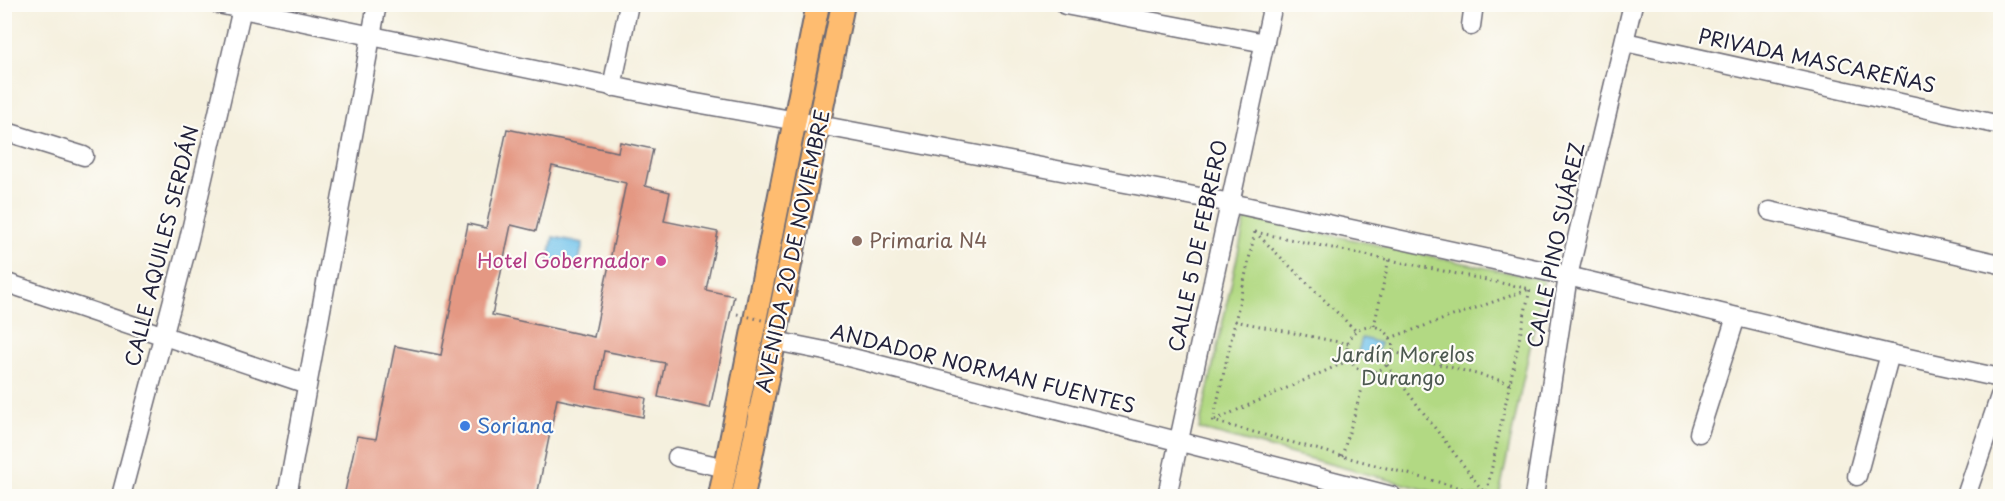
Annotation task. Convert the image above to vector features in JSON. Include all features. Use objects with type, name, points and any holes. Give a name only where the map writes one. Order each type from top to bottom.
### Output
[{"type":"main road","name":"AVENIDA 20 DE NOVIEMBRE","points":[[720,496],[818,4]]},
{"type":"main road","name":"AVENIDA 20 DE NOVIEMBRE","points":[[743,496],[781,334],[843,4]]},
{"type":"street","points":[[218,4],[242,7],[371,37],[612,87],[1231,203],[1568,276],[1890,354],[2001,378]]},
{"type":"street","points":[[287,496],[377,4]]},
{"type":"street","points":[[612,87],[629,4]]},
{"type":"street","name":"CALLE 5 DE FEBRERO","points":[[1167,496],[1273,4]]},
{"type":"street","points":[[1471,26],[1473,4]]},
{"type":"street","name":"CALLE PINO SUÁREZ","points":[[1534,496],[1568,276],[1633,4]]},
{"type":"street","points":[[1065,5],[1265,43]]},
{"type":"street","name":"CALLE AQUILES SERDÁN","points":[[121,496],[189,239],[242,7]]},
{"type":"street","name":"PRIVADA MASCAREÑAS","points":[[1625,42],[2001,124]]},
{"type":"street","points":[[4,132],[84,156]]},
{"type":"street","points":[[1770,211],[2001,264]]},
{"type":"street","points":[[6,287],[164,336],[307,384]]},
{"type":"street","points":[[1699,433],[1736,317]]},
{"type":"street","name":"ANDADOR NORMAN FUENTES","points":[[781,334],[825,351],[1392,496]]},
{"type":"street","points":[[1857,476],[1890,354]]},
{"type":"street","points":[[1966,496],[2001,396]]},
{"type":"street","points":[[677,457],[726,468]]},
{"type":"path","points":[[1255,231],[1530,289]]},
{"type":"path","points":[[1213,421],[1255,231]]},
{"type":"path","points":[[1255,231],[1356,331]]},
{"type":"path","points":[[1374,326],[1389,259]]},
{"type":"path","points":[[1390,338],[1530,289]]},
{"type":"path","points":[[1486,495],[1530,289]]},
{"type":"path","points":[[737,314],[781,334]]},
{"type":"path","points":[[1235,321],[1348,344]]},
{"type":"path","points":[[1374,326],[1386,332],[1393,352],[1387,365],[1367,372],[1350,360],[1348,344],[1356,331],[1374,326]]},
{"type":"path","points":[[1393,352],[1510,382]]},
{"type":"path","points":[[1213,421],[1350,360]]},
{"type":"path","points":[[1387,365],[1486,495]]},
{"type":"path","points":[[1342,456],[1367,372]]},
{"type":"path","points":[[1213,421],[1486,495]]},
{"type":"green space","name":"Jardín Morelos Durango","points":[[1246,217],[1544,280],[1499,496],[1449,496],[1199,429]]},
{"type":"water","points":[[553,237],[583,243],[577,270],[548,264]]},
{"type":"water","points":[[1362,338],[1380,343],[1375,361],[1357,356]]},
{"type":"building","points":[[507,129],[618,152],[620,142],[653,149],[645,186],[670,192],[664,221],[718,232],[706,290],[734,296],[710,408],[658,397],[665,363],[604,351],[597,388],[646,398],[643,417],[557,399],[537,496],[344,496],[357,436],[376,439],[395,346],[441,355],[468,224],[486,228]],"holes":[[[552,166],[626,183],[594,337],[492,315],[511,225],[536,231]]]},
{"type":"place","name":"Primaria N4","points":[[857,241]]},
{"type":"place","name":"Hotel Gobernador","points":[[661,261]]},
{"type":"place","name":"Soriana","points":[[465,426]]}]
